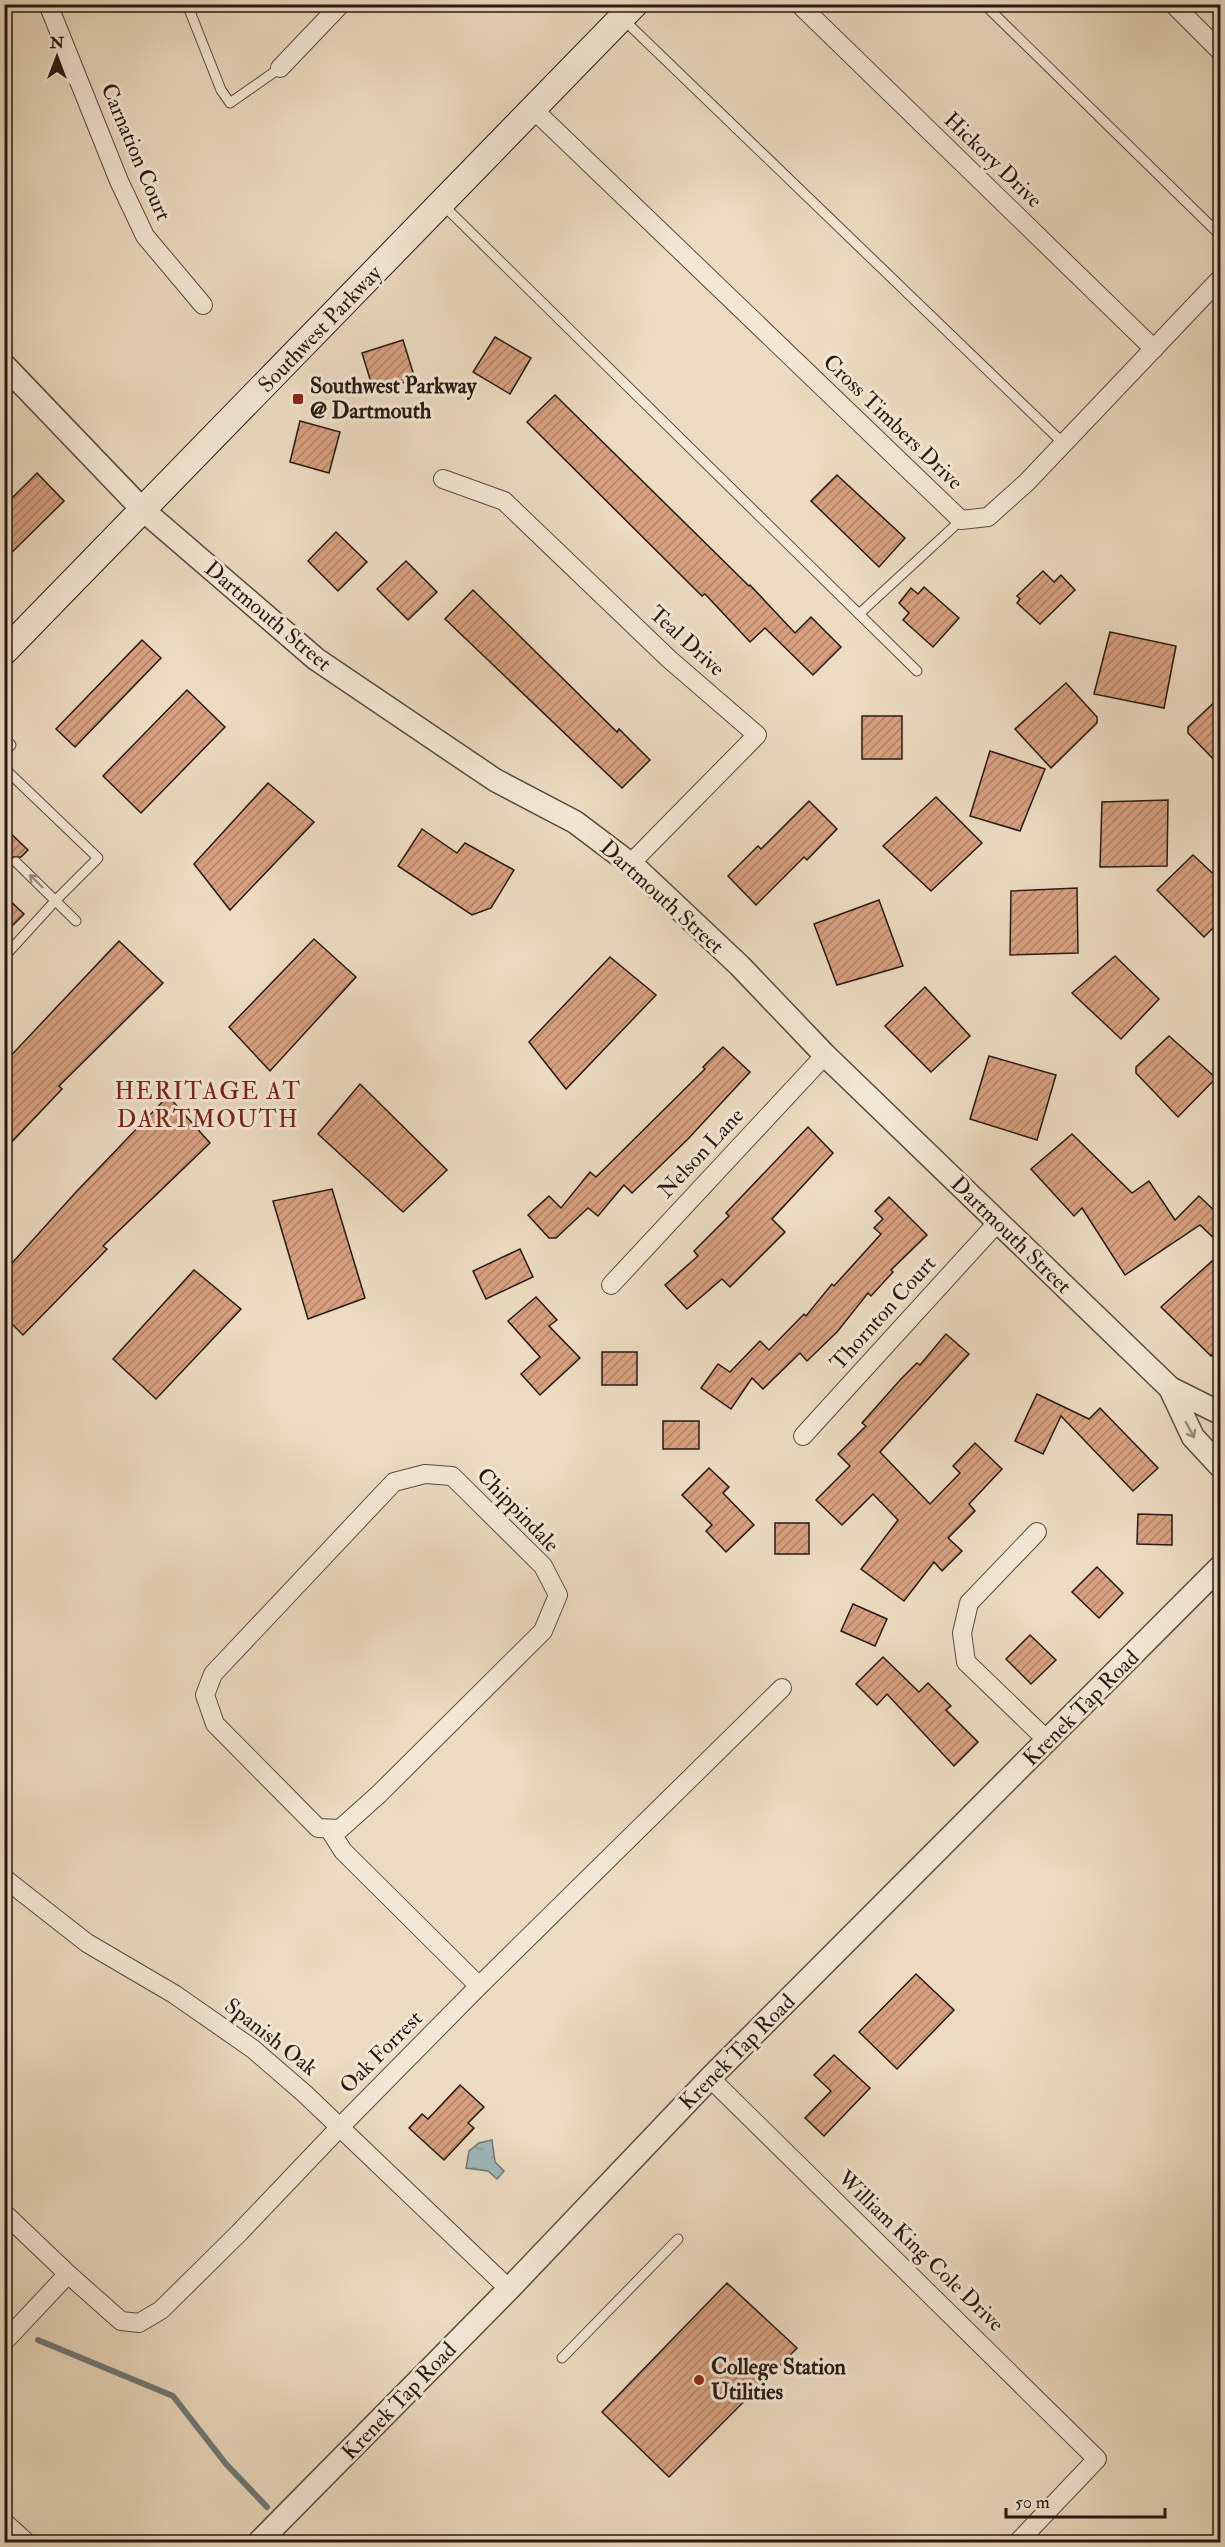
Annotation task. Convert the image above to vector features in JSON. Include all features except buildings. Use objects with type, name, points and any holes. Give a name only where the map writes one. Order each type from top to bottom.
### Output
[{"type":"main road","name":"Southwest Parkway","points":[[4,652],[628,11]]},
{"type":"street","name":"Carnation Court","points":[[48,4],[119,181],[145,236],[203,305]]},
{"type":"street","points":[[280,68],[341,4]]},
{"type":"street","name":"Hickory Drive","points":[[799,4],[1154,349]]},
{"type":"street","points":[[1173,4],[1221,51]]},
{"type":"street","name":"Cross Timbers Drive","points":[[533,109],[961,520],[988,517],[1027,482],[1221,279]]},
{"type":"street","name":"Dartmouth Street","points":[[8,377],[143,510],[316,659],[495,780],[575,822],[630,864],[740,966],[825,1055],[1170,1388],[1221,1413]]},
{"type":"street","name":"Teal Drive","points":[[443,479],[504,501],[669,659],[757,735],[630,864]]},
{"type":"street","name":"Nelson Lane","points":[[611,1285],[825,1055]]},
{"type":"street","name":"Thornton Court","points":[[803,1436],[998,1222]]},
{"type":"street","name":"Dartmouth Street","points":[[1170,1388],[1193,1437],[1221,1466]]},
{"type":"street","name":"Chippindale","points":[[425,1474],[452,1476],[543,1566],[558,1595],[543,1631],[379,1794],[340,1829],[329,1829],[318,1828],[215,1724],[205,1695],[213,1674],[394,1482],[425,1474]]},
{"type":"street","points":[[1037,1532],[969,1603],[962,1633],[966,1662],[1048,1742]]},
{"type":"street","name":"Krenek Tap Road","points":[[259,2542],[509,2289],[710,2078],[1221,1567]]},
{"type":"street","name":"Oak Forrest","points":[[4,2213],[121,2321],[140,2324],[169,2303],[239,2234],[339,2128],[479,1986],[782,1688]]},
{"type":"street","name":"Chippindale","points":[[329,1829],[343,1851],[479,1986]]},
{"type":"street","name":"Spanish Oak","points":[[4,1878],[87,1943],[174,1994],[253,2049],[305,2094],[509,2289]]},
{"type":"street","name":"William King Cole Drive","points":[[710,2078],[1097,2459],[1018,2542]]},
{"type":"street","points":[[4,2342],[68,2274]]},
{"type":"street","points":[[4,2522],[26,2542]]},
{"type":"lane","points":[[187,4],[221,90],[230,103],[280,68]]},
{"type":"lane","points":[[984,4],[1221,235]]},
{"type":"lane","points":[[628,11],[1064,444]]},
{"type":"lane","points":[[442,204],[917,671]]},
{"type":"lane","points":[[859,614],[961,520]]},
{"type":"lane","points":[[4,738],[11,745],[4,752]]},
{"type":"lane","points":[[4,768],[98,858],[4,957]]},
{"type":"lane","points":[[16,862],[76,921]]},
{"type":"lane","points":[[562,2358],[678,2240]]},
{"type":"water","points":[[492,2140],[495,2162],[504,2171],[497,2179],[488,2171],[466,2168],[469,2151],[479,2143]]},
{"type":"waterway","points":[[38,2340],[173,2396],[226,2464],[267,2507]]},
{"type":"place","name":"Southwest Parkway @ Dartmouth","points":[[298,399]]},
{"type":"place","name":"College Station Utilities","points":[[699,2380]]},
{"type":"district","name":"HERITAGE AT DARTMOUTH","points":[[208,1105]]}]
